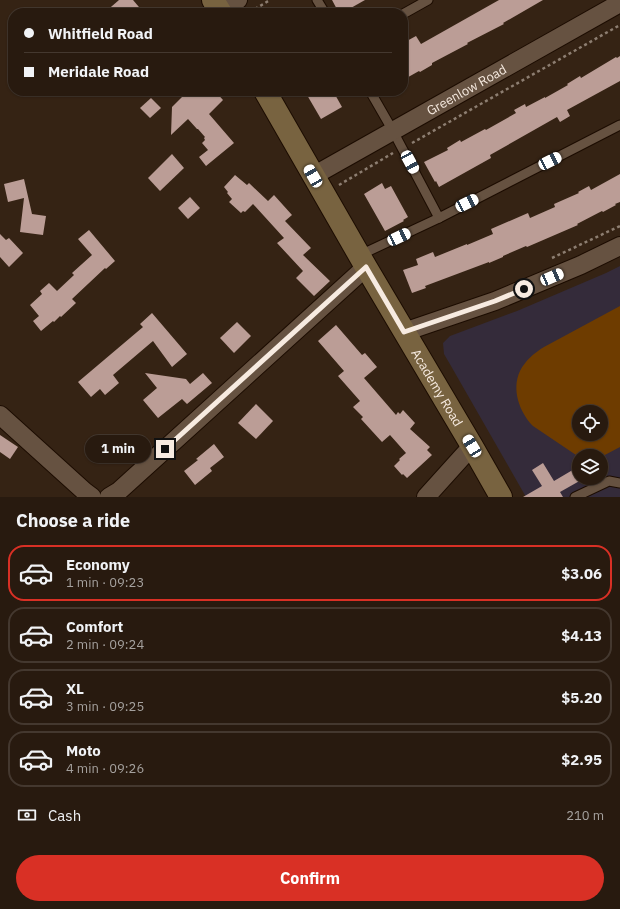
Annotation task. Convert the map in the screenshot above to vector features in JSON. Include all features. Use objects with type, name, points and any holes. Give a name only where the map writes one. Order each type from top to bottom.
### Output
[{"type":"main road","name":"Academy Road","points":[[268,96],[501,497]]},
{"type":"street","name":"Greenlow Road","points":[[313,176],[620,3]]},
{"type":"street","points":[[404,332],[495,301],[581,265],[620,246]]},
{"type":"street","points":[[109,497],[125,486],[363,261]]},
{"type":"street","points":[[0,415],[84,492],[92,497]]},
{"type":"street","points":[[426,497],[472,446]]},
{"type":"lane","points":[[408,11],[428,0]]},
{"type":"lane","points":[[373,96],[439,218]]},
{"type":"lane","points":[[363,261],[439,218],[620,125]]},
{"type":"lane","points":[[574,497],[609,481],[620,483]]},
{"type":"path","points":[[256,8],[270,0]]},
{"type":"path","points":[[337,189],[336,186],[620,25]]},
{"type":"path","points":[[548,260],[620,226]]},
{"type":"shaded area","points":[[620,266],[620,497],[526,497],[444,354],[443,343],[450,336],[517,311]]},
{"type":"shaded area","points":[[620,306],[620,447],[608,453],[608,449],[572,449],[572,452],[528,421],[518,401],[516,386],[517,378],[522,367],[533,355],[544,347]]},
{"type":"building","points":[[119,0],[133,0],[140,8],[110,8]]},
{"type":"building","points":[[332,0],[365,0],[351,8],[336,8]]},
{"type":"building","points":[[499,0],[543,0],[503,23],[504,24],[467,43],[468,44],[432,63],[432,65],[420,72],[419,71],[408,77],[408,40],[416,36],[421,44]]},
{"type":"building","points":[[620,56],[620,81],[567,110],[570,116],[560,122],[557,117],[490,155],[491,158],[439,187],[436,181],[435,182],[424,162],[448,150],[447,148],[460,140],[461,142],[485,129],[486,130],[516,113],[514,110],[525,104],[526,107],[545,98],[568,85],[567,84],[580,76],[581,78]]},
{"type":"building","points":[[183,96],[219,96],[223,100],[209,114],[234,143],[206,166],[199,157],[208,150],[202,143],[205,140],[205,137],[188,119],[171,135],[172,107]]},
{"type":"building","points":[[308,96],[336,96],[342,107],[321,119]]},
{"type":"building","points":[[151,98],[161,108],[150,118],[140,108]]},
{"type":"building","points":[[172,154],[184,168],[160,191],[148,178]]},
{"type":"building","points":[[620,174],[620,202],[615,204],[616,205],[577,224],[578,225],[527,247],[526,246],[489,263],[425,286],[426,288],[412,293],[403,270],[418,265],[416,259],[433,252],[435,257],[467,245],[493,234],[491,229],[528,213],[530,218],[555,207],[554,204],[579,193],[578,192],[589,186],[591,190]]},
{"type":"building","points":[[235,175],[247,185],[249,183],[268,201],[274,195],[292,215],[285,221],[311,248],[303,255],[330,281],[314,296],[296,278],[303,271],[277,243],[284,238],[253,204],[245,212],[243,211],[241,213],[229,202],[232,199],[224,187]]},
{"type":"building","points":[[24,179],[32,214],[46,216],[43,235],[20,232],[24,198],[8,202],[4,184]]},
{"type":"building","points":[[382,183],[385,189],[391,186],[408,217],[403,220],[404,221],[385,231],[364,194]]},
{"type":"building","points":[[190,197],[200,208],[188,219],[178,208]]},
{"type":"building","points":[[89,230],[115,261],[106,269],[105,268],[72,299],[76,303],[61,317],[60,316],[41,331],[33,321],[39,316],[30,305],[42,294],[40,291],[49,283],[57,291],[74,275],[72,273],[92,255],[78,239]]},
{"type":"building","points":[[0,234],[6,240],[9,238],[23,253],[9,267],[0,257]]},
{"type":"building","points":[[152,313],[187,354],[172,367],[153,341],[113,375],[119,383],[105,395],[100,389],[91,397],[78,382],[143,327],[140,324]]},
{"type":"building","points":[[237,322],[251,336],[234,353],[220,338]]},
{"type":"building","points":[[336,325],[362,355],[365,353],[377,367],[364,378],[396,415],[398,412],[400,414],[403,410],[415,423],[410,429],[430,447],[427,450],[432,455],[407,478],[394,466],[406,453],[390,435],[382,442],[361,419],[363,417],[353,407],[360,401],[338,376],[344,371],[318,341]]},
{"type":"building","points":[[145,373],[186,379],[190,384],[203,373],[212,383],[187,404],[182,399],[158,418],[143,400],[157,388]]},
{"type":"building","points":[[256,404],[273,421],[256,439],[238,423]]},
{"type":"building","points":[[0,435],[18,447],[10,459],[0,452]]},
{"type":"building","points":[[214,444],[224,457],[210,468],[212,471],[195,485],[184,471]]},
{"type":"building","points":[[543,463],[554,481],[572,470],[572,485],[560,492],[563,497],[523,497],[542,486],[532,470]]},
{"type":"route","points":[[165,449],[366,267],[404,332],[495,301],[524,289]]}]
